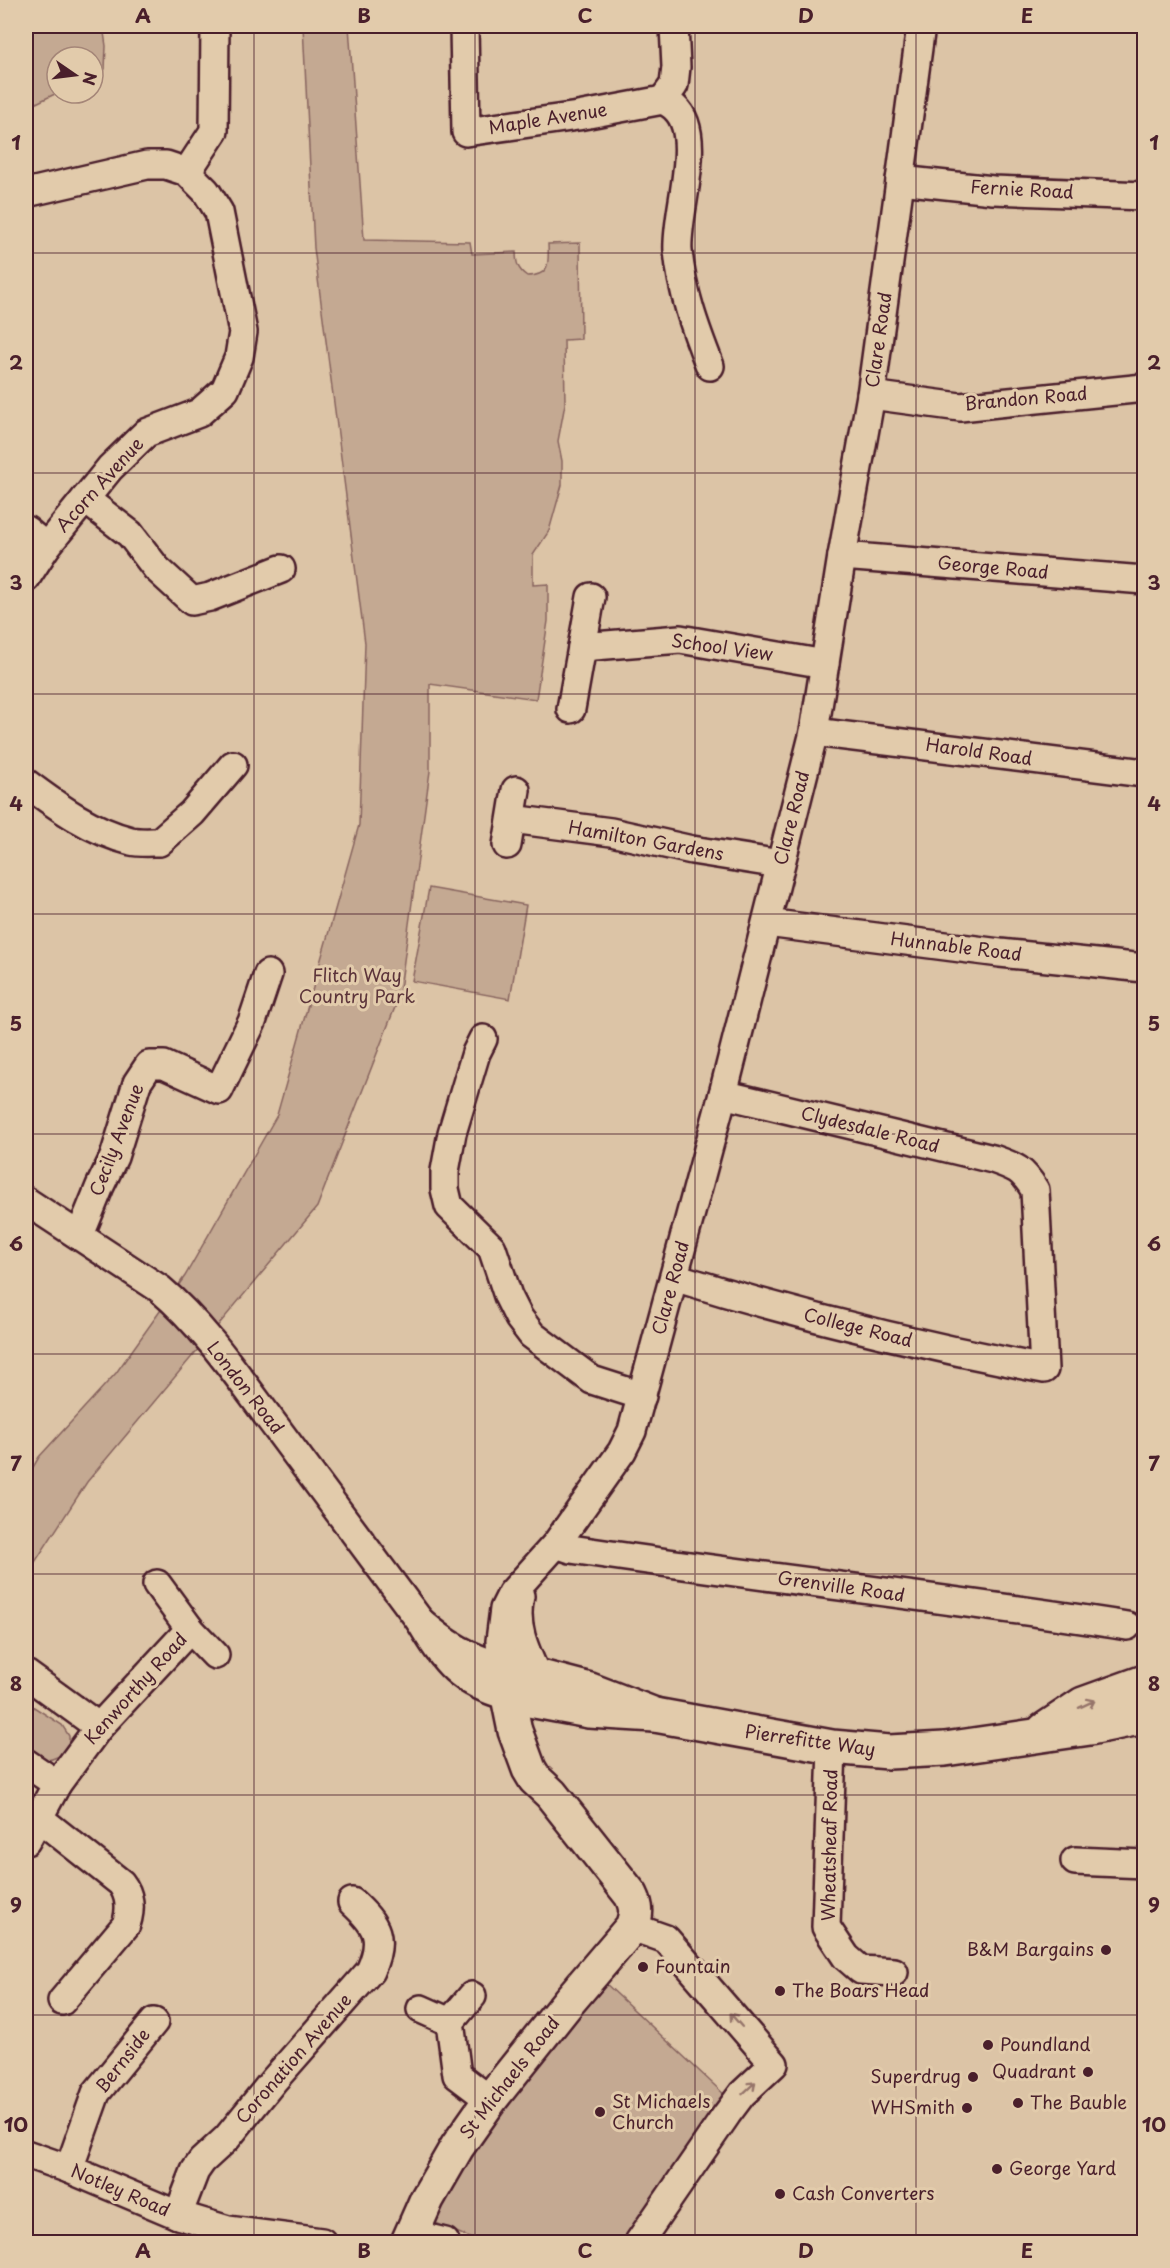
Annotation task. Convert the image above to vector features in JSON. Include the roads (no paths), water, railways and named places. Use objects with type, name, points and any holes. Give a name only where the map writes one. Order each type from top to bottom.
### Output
[{"type":"main road","name":"Pierrefitte Way","points":[[505,1682],[541,1690],[601,1694],[656,1715],[832,1747],[890,1752],[945,1749],[1090,1728],[1144,1717]]},
{"type":"main road","points":[[505,1682],[515,1731],[525,1760],[535,1779],[551,1794],[632,1895],[637,1915],[632,1927]]},
{"type":"main road","name":"Pierrefitte Way","points":[[1038,1735],[1083,1704],[1144,1682]]},
{"type":"main road","points":[[541,1690],[536,1755],[551,1794]]},
{"type":"main road","name":"St Michaels Road","points":[[410,2238],[427,2199],[457,2147],[490,2100],[632,1927]]},
{"type":"street","points":[[26,193],[147,165],[166,165],[187,172],[214,132],[215,26]]},
{"type":"street","name":"Maple Avenue","points":[[464,26],[466,132],[578,116],[663,100]]},
{"type":"street","points":[[674,26],[676,67],[674,85],[663,100],[676,108],[682,117],[689,143],[678,247],[690,311],[710,366]]},
{"type":"street","name":"Clare Road","points":[[505,1682],[500,1641],[504,1609],[512,1593],[556,1544],[622,1451],[632,1431],[767,923],[814,732],[871,395],[921,26]]},
{"type":"street","name":"Acorn Avenue","points":[[26,578],[36,538],[85,499],[110,468],[146,434],[199,413],[225,390],[239,357],[243,332],[219,212],[206,191],[187,172]]},
{"type":"street","name":"Fernie Road","points":[[900,180],[993,190],[1144,196]]},
{"type":"street","name":"Brandon Road","points":[[871,395],[960,407],[1144,388]]},
{"type":"street","points":[[85,499],[130,534],[156,568],[192,601],[210,597],[281,569]]},
{"type":"street","name":"George Road","points":[[842,556],[1144,580]]},
{"type":"street","points":[[571,709],[591,597]]},
{"type":"street","name":"School View","points":[[582,646],[680,639],[825,664]]},
{"type":"street","name":"Harold Road","points":[[814,732],[1144,773]]},
{"type":"street","points":[[26,783],[63,811],[100,830],[133,842],[159,842],[192,813],[233,765]]},
{"type":"street","points":[[507,845],[516,790]]},
{"type":"street","name":"Hamilton Gardens","points":[[512,819],[611,832],[692,850],[780,864]]},
{"type":"street","name":"Hunnable Road","points":[[767,923],[1000,953],[1144,968]]},
{"type":"street","name":"Cecily Avenue","points":[[80,1235],[114,1156],[137,1083],[149,1065],[164,1065],[219,1090],[252,1022],[268,974]]},
{"type":"street","points":[[473,1044],[445,1171],[445,1189],[449,1206],[492,1248],[508,1296],[519,1318],[532,1335],[592,1380],[642,1396]]},
{"type":"street","name":"Clydesdale Road","points":[[723,1094],[993,1159],[1016,1167],[1026,1176],[1035,1190],[1044,1369]]},
{"type":"street","name":"London Road","points":[[26,1201],[160,1289],[178,1305],[213,1346],[420,1621],[443,1642],[477,1660],[505,1682]]},
{"type":"street","name":"College Road","points":[[674,1277],[765,1305],[954,1352],[1044,1369]]},
{"type":"street","name":"Grenville Road","points":[[556,1544],[571,1550],[1127,1626]]},
{"type":"street","name":"Clare Road","points":[[534,1569],[520,1598],[517,1613],[523,1646],[541,1690]]},
{"type":"street","name":"Kenworthy Road","points":[[157,1584],[190,1629],[215,1654]]},
{"type":"street","name":"Kenworthy Road","points":[[26,1841],[57,1784],[99,1727],[190,1629]]},
{"type":"street","points":[[26,1674],[99,1727]]},
{"type":"street","name":"Wheatsheaf Road","points":[[832,1747],[826,1927],[846,1957],[861,1970],[894,1972]]},
{"type":"street","points":[[26,1763],[57,1784]]},
{"type":"street","points":[[39,1818],[121,1883],[129,1897],[129,1917],[126,1925],[62,2001]]},
{"type":"street","points":[[1075,1861],[1144,1864]]},
{"type":"street","name":"Coronation Avenue","points":[[178,2215],[195,2171],[202,2161],[227,2138],[370,1971],[377,1955],[378,1936],[370,1918],[352,1902]]},
{"type":"street","points":[[632,1927],[666,1939],[774,2064],[742,2094],[639,2242]]},
{"type":"street","points":[[472,1996],[450,2022],[458,2075],[490,2100]]},
{"type":"street","points":[[422,2009],[450,2022]]},
{"type":"street","name":"Bernside","points":[[69,2169],[96,2092],[154,2022]]},
{"type":"street","name":"Notley Road","points":[[26,2154],[69,2169],[178,2215],[228,2230],[322,2242]]},
{"type":"street","points":[[410,2238],[445,2242]]},
{"type":"place","name":"B&M Bargains","points":[[1106,1950]]},
{"type":"place","name":"Fountain","points":[[643,1967]]},
{"type":"place","name":"The Boars Head","points":[[780,1991]]},
{"type":"place","name":"Poundland","points":[[988,2045]]},
{"type":"place","name":"Quadrant","points":[[1088,2072]]},
{"type":"place","name":"Superdrug","points":[[973,2077]]},
{"type":"place","name":"The Bauble","points":[[1018,2103]]},
{"type":"place","name":"WHSmith","points":[[967,2108]]},
{"type":"place","name":"St Michaels Church","points":[[600,2112]]},
{"type":"place","name":"George Yard","points":[[997,2169]]},
{"type":"place","name":"Cash Converters","points":[[780,2194]]},
{"type":"park label","name":"Flitch Way Country Park","points":[[357,986]]}]
